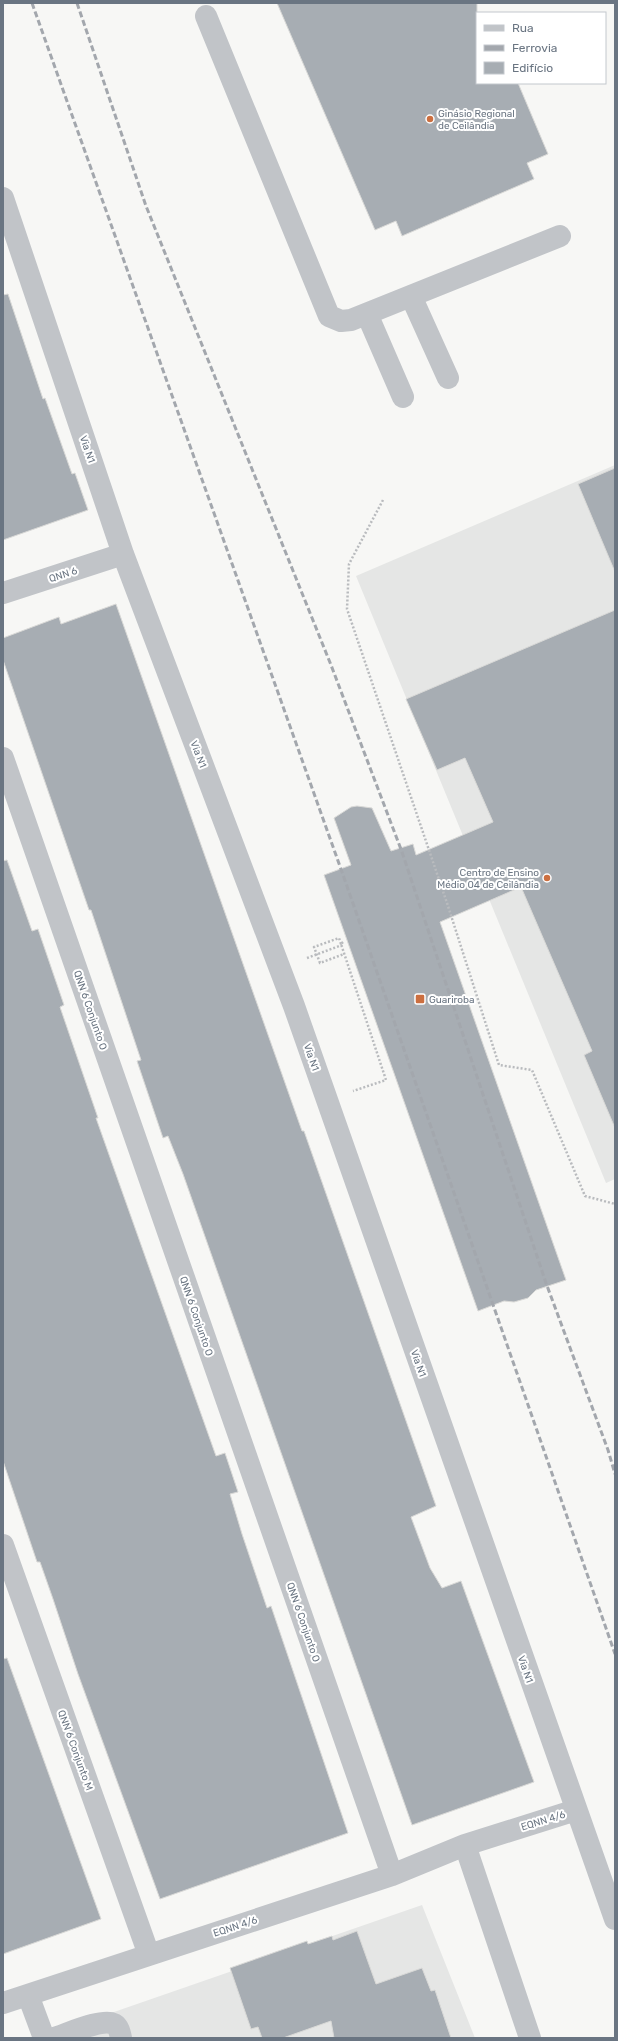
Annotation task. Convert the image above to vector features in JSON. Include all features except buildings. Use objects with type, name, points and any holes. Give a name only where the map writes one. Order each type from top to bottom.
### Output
[{"type":"street","points":[[206,16],[329,316],[341,321],[351,320],[560,236]]},
{"type":"street","name":"Via N1","points":[[3,198],[123,554],[294,1006],[615,1919]]},
{"type":"street","points":[[411,296],[448,378]]},
{"type":"street","points":[[367,314],[403,397]]},
{"type":"street","name":"QNN 6","points":[[3,593],[123,554]]},
{"type":"street","name":"QNN 6 Conjunto O","points":[[3,758],[392,1875]]},
{"type":"street","name":"QNN 6 Conjunto M","points":[[3,1545],[149,1955]]},
{"type":"street","name":"EQNN 4/6","points":[[3,2003],[392,1875],[465,1845],[576,1810]]},
{"type":"street","points":[[465,1845],[530,2038]]},
{"type":"street","points":[[28,1994],[44,2038]]},
{"type":"street","points":[[54,2038],[101,2023],[114,2024],[118,2028],[122,2038]]},
{"type":"path","points":[[383,500],[349,564],[347,609],[499,1065],[532,1070],[585,1196],[615,1204]]},
{"type":"path","points":[[327,1100],[386,1080],[339,938],[314,947],[320,963],[344,954]]},
{"type":"path","points":[[317,954],[342,944]]},
{"type":"shaded area","name":"Centro de Ensino Médio 04 de Ceilândia","points":[[615,465],[615,1179],[606,1183],[356,576]]},
{"type":"shaded area","points":[[422,1905],[475,2038],[39,2038]]},
{"type":"railway","points":[[32,3],[342,872],[615,1654]]},
{"type":"railway","points":[[77,3],[146,206],[331,665],[402,852],[546,1283],[608,1450],[615,1474]]},
{"type":"place","name":"Ginásio Regional de Ceilândia","points":[[430,119]]},
{"type":"place","name":"Centro de Ensino Médio 04 de Ceilândia","points":[[547,878]]},
{"type":"place","name":"Guariroba","points":[[420,999]]}]
